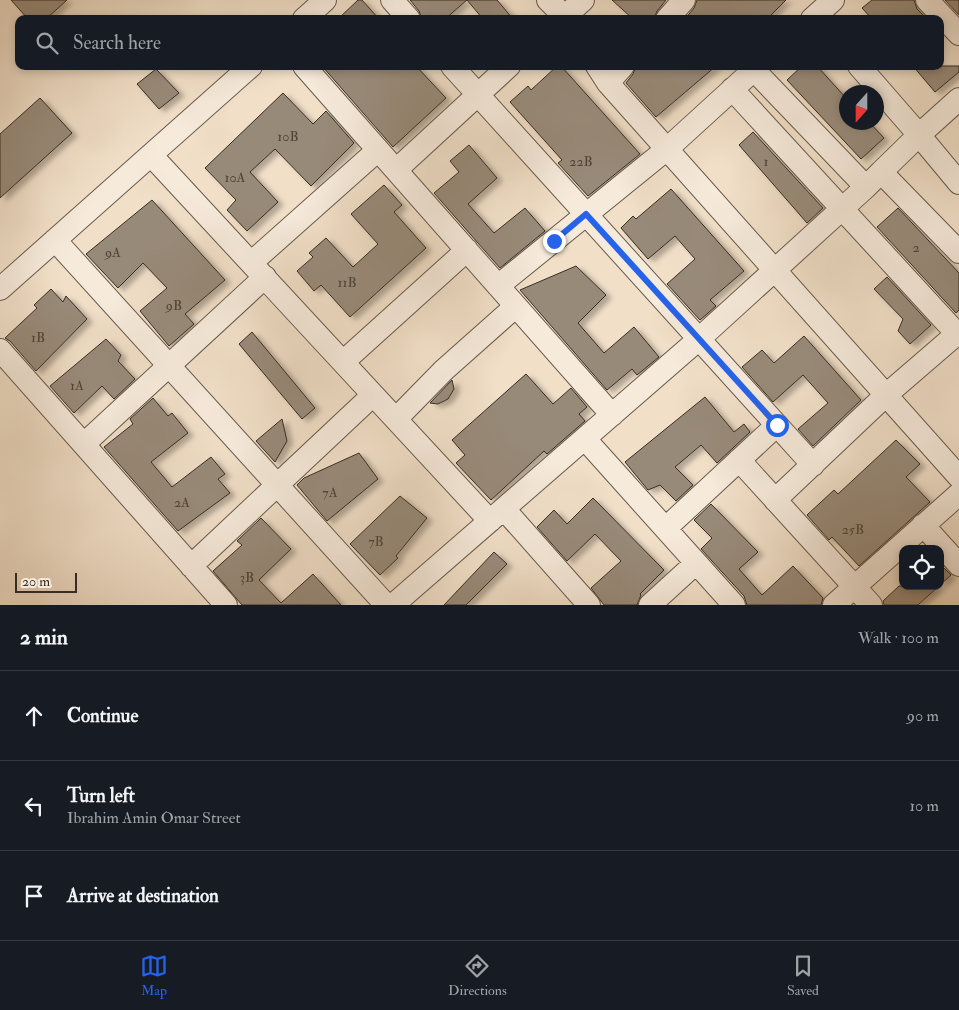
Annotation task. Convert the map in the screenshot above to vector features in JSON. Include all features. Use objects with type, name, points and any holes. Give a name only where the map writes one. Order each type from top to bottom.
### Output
[{"type":"street","points":[[308,15],[325,0]]},
{"type":"street","points":[[392,0],[405,15]]},
{"type":"street","points":[[548,0],[561,15]]},
{"type":"street","points":[[567,15],[583,0]]},
{"type":"street","points":[[671,15],[684,0]]},
{"type":"street","points":[[818,15],[833,0]]},
{"type":"street","points":[[927,0],[941,15]]},
{"type":"street","points":[[944,18],[959,34]]},
{"type":"street","points":[[0,289],[247,70]]},
{"type":"street","points":[[308,70],[612,415]]},
{"type":"street","points":[[456,70],[813,465]]},
{"type":"street","points":[[396,170],[504,70]]},
{"type":"street","points":[[498,286],[667,150],[754,70]]},
{"type":"street","points":[[758,70],[874,179],[959,252]]},
{"type":"street","points":[[862,70],[959,183]]},
{"type":"street","points":[[602,74],[667,150],[959,477]]},
{"type":"street","points":[[732,89],[958,334],[886,395],[774,500]]},
{"type":"street","points":[[393,605],[700,339],[843,209],[959,99]]},
{"type":"street","points":[[84,444],[169,366],[258,270],[378,150]]},
{"type":"street","points":[[151,155],[396,419],[497,515],[585,603]]},
{"type":"street","points":[[55,240],[386,605]]},
{"type":"street","points":[[343,362],[467,250]]},
{"type":"street","points":[[396,419],[444,370],[516,306]]},
{"type":"street","points":[[0,350],[226,605]]},
{"type":"street","points":[[191,566],[373,395]]},
{"type":"street","points":[[666,528],[777,425]]},
{"type":"street","points":[[585,439],[734,605]]},
{"type":"street","points":[[738,460],[871,605]]},
{"type":"street","points":[[834,605],[959,494]]},
{"type":"street","points":[[923,525],[959,565]]},
{"type":"street","points":[[650,605],[696,563]]},
{"type":"building","points":[[11,0],[67,0],[50,15],[24,15]]},
{"type":"building","points":[[358,0],[362,0],[375,15],[342,15]]},
{"type":"building","points":[[410,0],[467,0],[450,15],[420,15]]},
{"type":"building","points":[[467,0],[497,0],[510,15],[480,15]]},
{"type":"building","points":[[612,0],[666,0],[656,15],[629,15]]},
{"type":"building","points":[[697,0],[786,0],[771,15],[688,15]]},
{"type":"building","points":[[872,0],[914,0],[917,9],[923,15],[868,15],[862,8]]},
{"type":"building","points":[[945,0],[959,0],[959,15]]},
{"type":"building","points":[[944,66],[959,66],[959,72],[935,92],[916,70],[944,70]]},
{"type":"building","points":[[157,70],[179,93],[159,109],[137,84]]},
{"type":"building","points":[[326,70],[420,70],[446,98],[393,147]]},
{"type":"building","points":[[553,70],[565,70],[640,154],[588,196],[558,163],[562,160],[510,102],[528,86],[531,90]]},
{"type":"building","points":[[634,70],[711,70],[656,117],[626,83]]},
{"type":"building","points":[[798,70],[821,70],[839,90],[839,130],[876,130],[884,138],[861,159],[787,80]]},
{"type":"building","points":[[283,93],[313,124],[326,111],[354,143],[311,186],[275,149],[250,172],[278,202],[247,231],[227,210],[236,200],[205,168]]},
{"type":"building","points":[[40,98],[72,133],[0,198],[0,134]]},
{"type":"building","points":[[753,132],[823,208],[807,223],[739,145]]},
{"type":"building","points":[[469,145],[497,178],[468,204],[494,233],[525,208],[545,231],[500,268],[434,193],[459,172],[450,161]]},
{"type":"building","points":[[384,185],[402,205],[394,212],[426,248],[350,317],[321,285],[314,291],[297,271],[313,257],[309,253],[326,238],[353,267],[378,244],[351,214]]},
{"type":"building","points":[[671,189],[744,271],[710,300],[716,306],[700,320],[667,284],[695,259],[675,236],[648,259],[621,228],[633,216],[636,219]]},
{"type":"building","points":[[152,200],[225,280],[185,314],[194,324],[169,346],[140,311],[167,288],[143,263],[118,288],[86,254]]},
{"type":"building","points":[[898,208],[959,273],[959,310],[956,313],[877,227]]},
{"type":"building","points":[[576,266],[606,295],[578,323],[604,353],[634,327],[659,357],[637,375],[632,369],[607,390],[520,290]]},
{"type":"building","points":[[887,277],[931,325],[910,344],[898,331],[903,319],[874,289]]},
{"type":"building","points":[[51,289],[63,302],[66,296],[87,319],[36,371],[10,341],[5,338],[37,308],[34,305]]},
{"type":"building","points":[[252,332],[315,408],[302,419],[239,344]]},
{"type":"building","points":[[804,336],[861,400],[813,446],[798,429],[828,403],[803,375],[773,402],[742,367],[762,350],[774,363]]},
{"type":"building","points":[[106,339],[121,355],[118,361],[135,379],[114,399],[102,386],[74,413],[50,386]]},
{"type":"building","points":[[526,374],[553,404],[571,388],[587,407],[579,414],[585,421],[547,454],[544,451],[491,500],[456,463],[465,455],[452,440]]},
{"type":"building","points":[[452,380],[454,389],[448,399],[438,404],[430,403]]},
{"type":"building","points":[[705,397],[734,432],[744,424],[750,432],[717,463],[701,445],[675,467],[693,485],[676,501],[660,485],[648,490],[625,462]]},
{"type":"building","points":[[153,398],[168,416],[172,413],[188,433],[151,462],[172,487],[211,457],[225,474],[218,479],[230,493],[178,531],[104,447],[133,424],[130,419]]},
{"type":"building","points":[[282,419],[287,441],[275,462],[256,441]]},
{"type":"building","points":[[896,440],[920,464],[906,477],[930,502],[859,566],[832,537],[829,540],[807,515],[834,490],[838,494]]},
{"type":"building","points":[[359,453],[378,479],[327,521],[297,485],[304,478]]},
{"type":"building","points":[[400,496],[427,518],[396,556],[398,558],[380,575],[350,544]]},
{"type":"building","points":[[593,498],[664,570],[640,594],[637,605],[604,605],[591,588],[621,561],[595,534],[567,561],[537,527],[554,510],[567,524]]},
{"type":"building","points":[[711,504],[758,552],[739,569],[762,595],[793,566],[823,598],[821,605],[747,605],[744,596],[701,549],[712,538],[694,520]]},
{"type":"building","points":[[261,518],[291,549],[259,580],[281,603],[313,574],[341,605],[242,605],[213,571],[242,545],[237,541]]},
{"type":"building","points":[[494,552],[507,564],[466,605],[444,605]]},
{"type":"building","points":[[944,568],[951,575],[944,581]]},
{"type":"building","points":[[899,586],[899,590],[935,590],[918,605],[884,605],[883,601]]},
{"type":"route","points":[[554,241],[586,214],[777,425]]}]
